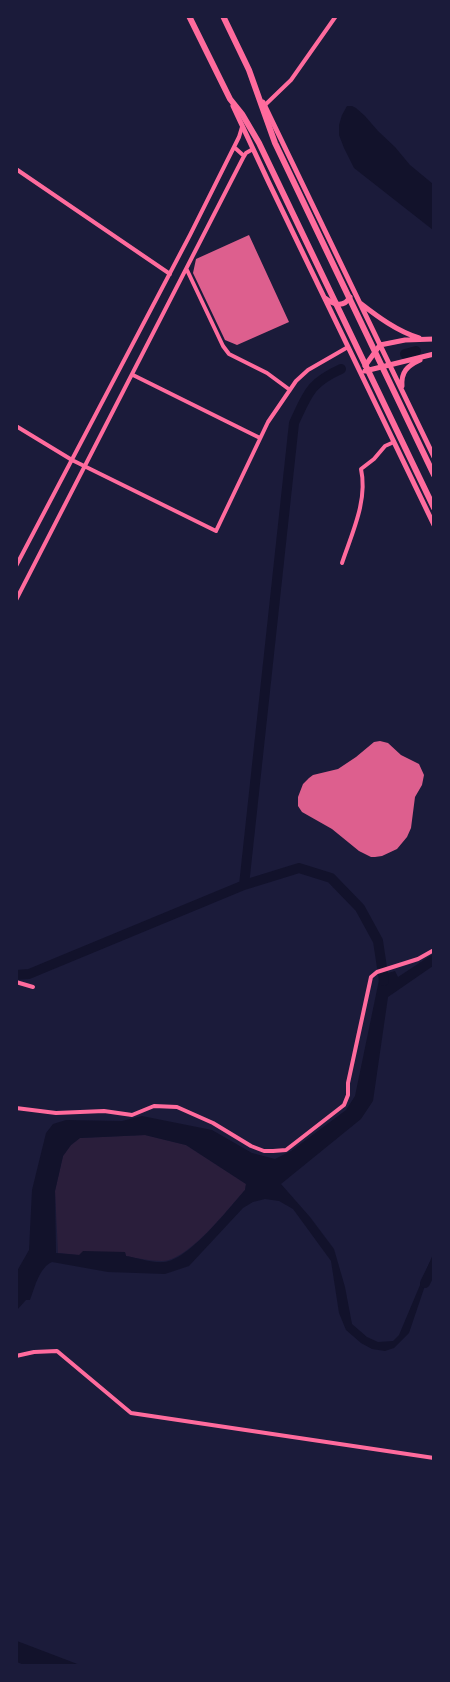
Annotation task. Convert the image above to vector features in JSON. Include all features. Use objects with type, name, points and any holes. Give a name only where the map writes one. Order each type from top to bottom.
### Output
[{"type":"highway","points":[[189,16],[230,99],[259,142],[434,508]]},
{"type":"highway","points":[[223,16],[253,80],[275,143],[434,474]]},
{"type":"main road","points":[[253,80],[434,457]]},
{"type":"main road","points":[[230,99],[434,525]]},
{"type":"main road","points":[[324,297],[335,304],[343,303],[348,300],[352,287]]},
{"type":"main road","points":[[358,301],[385,322],[423,339]]},
{"type":"main road","points":[[360,372],[380,345],[405,340],[434,339]]},
{"type":"main road","points":[[360,372],[431,354]]},
{"type":"main road","points":[[402,391],[401,381],[406,368],[431,354]]},
{"type":"street","points":[[265,105],[291,80],[336,16]]},
{"type":"street","points":[[16,566],[170,274],[239,137],[242,126]]},
{"type":"street","points":[[234,147],[244,156]]},
{"type":"street","points":[[16,600],[244,156],[253,149]]},
{"type":"street","points":[[16,169],[170,274]]},
{"type":"street","points":[[187,269],[223,346],[229,354],[267,373],[290,390]]},
{"type":"street","points":[[16,426],[72,460],[216,531],[268,422],[296,381],[308,370],[348,347]]},
{"type":"street","points":[[133,375],[260,438]]},
{"type":"street","points":[[342,562],[363,492],[361,469],[385,446],[394,442]]},
{"type":"street","points":[[16,1108],[56,1113],[104,1111],[132,1115],[154,1106],[177,1107],[213,1123],[251,1146],[268,1151],[286,1150],[344,1105],[348,1095],[348,1083],[371,977],[377,972],[434,950]]},
{"type":"street","points":[[16,982],[33,987]]},
{"type":"street","points":[[16,1356],[57,1351],[131,1413],[434,1458]]},
{"type":"shaded area","points":[[347,106],[356,108],[365,116],[410,165],[433,184],[433,230],[354,168],[339,135],[339,125]]},
{"type":"shaded area","points":[[433,954],[433,966],[388,997],[373,1101],[361,1119],[281,1184],[334,1249],[345,1287],[352,1324],[367,1337],[378,1342],[393,1341],[399,1335],[433,1254],[433,1262],[409,1333],[394,1348],[385,1351],[372,1349],[346,1330],[339,1313],[331,1261],[293,1209],[279,1201],[265,1199],[243,1208],[189,1266],[165,1274],[108,1272],[52,1262],[41,1273],[30,1300],[26,1300],[17,1310],[17,1271],[29,1250],[32,1190],[46,1133],[53,1124],[66,1120],[122,1121],[142,1116],[212,1130],[252,1153],[275,1159],[291,1151],[346,1110],[355,1096],[380,975],[395,971],[398,977]],"holes":[[[145,1135],[186,1145],[246,1184],[245,1190],[218,1221],[185,1253],[164,1262],[126,1256],[125,1252],[83,1251],[79,1255],[56,1253],[55,1191],[63,1156],[71,1145],[80,1138]]]},
{"type":"shaded area","points":[[145,1135],[186,1145],[246,1184],[245,1190],[207,1233],[184,1253],[172,1259],[148,1260],[126,1256],[125,1253],[79,1255],[58,1253],[55,1191],[63,1156],[71,1145],[80,1138]]},
{"type":"shaded area","points":[[17,1641],[80,1665],[24,1665],[17,1662]]},
{"type":"building","points":[[249,235],[289,322],[237,345],[225,340],[193,273],[196,259]]},
{"type":"building","points":[[374,742],[388,743],[401,755],[419,764],[424,775],[422,785],[415,797],[411,828],[407,837],[397,849],[382,856],[371,857],[359,851],[332,829],[302,812],[298,806],[298,797],[303,784],[313,775],[338,769]]},
{"type":"waterway","points":[[405,354],[416,351]]},
{"type":"waterway","points":[[244,885],[294,423],[316,384],[341,369]]},
{"type":"waterway","points":[[16,975],[29,974],[244,885],[299,868],[331,878],[360,908],[378,941],[384,981]]},
{"type":"waterway","points":[[425,1283],[434,1265]]}]
